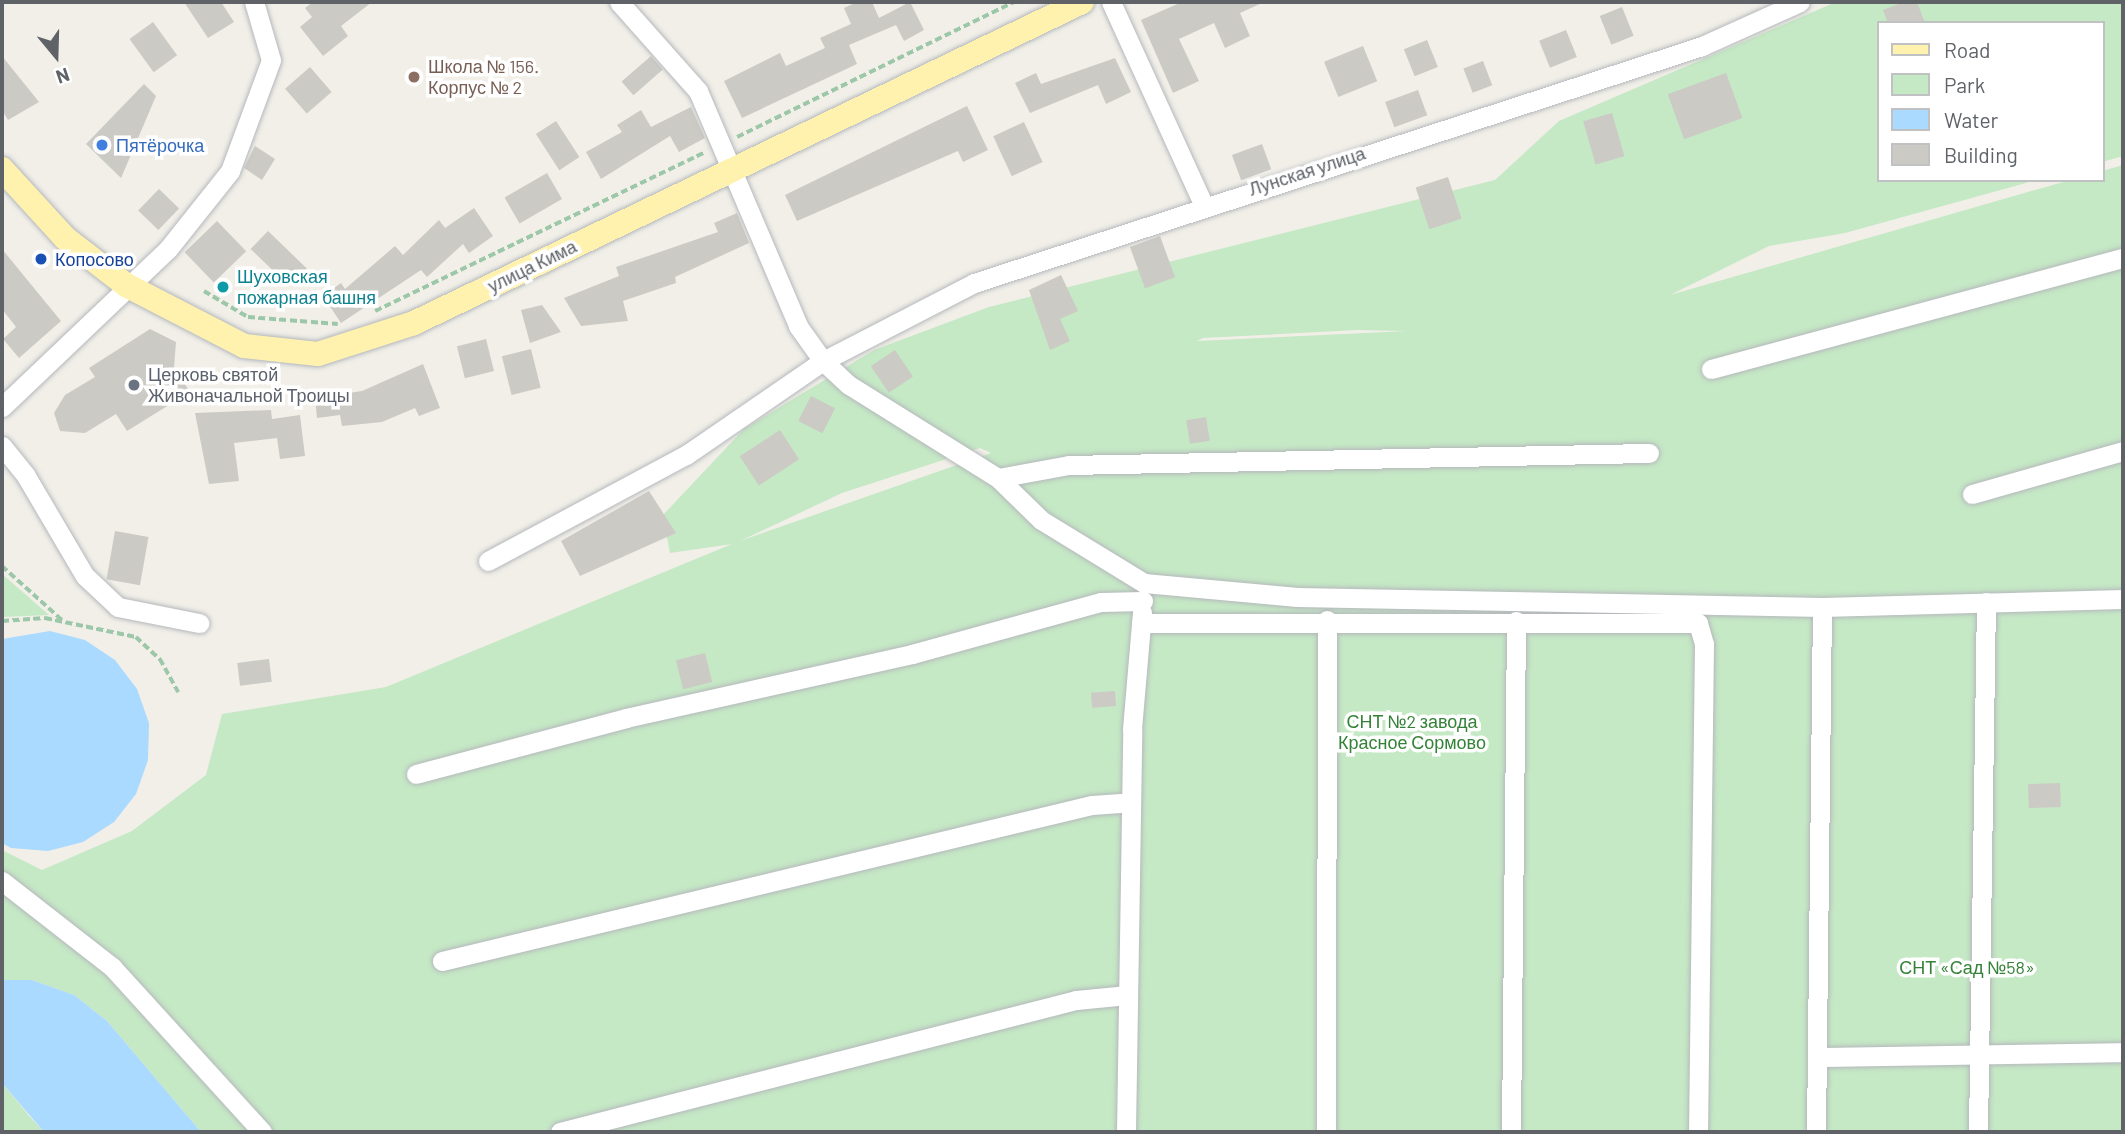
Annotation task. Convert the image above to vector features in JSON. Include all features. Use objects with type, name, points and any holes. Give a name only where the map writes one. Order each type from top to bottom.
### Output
[{"type":"main road","name":"улица Кима","points":[[2,169],[65,238],[126,285],[244,346],[318,354],[414,323],[735,166],[1082,2]]},
{"type":"street","points":[[2,407],[126,285],[168,249],[230,171],[271,60],[254,2]]},
{"type":"street","points":[[619,2],[698,91],[735,166],[798,326],[823,361],[849,385],[998,478],[1041,520],[1144,592]]},
{"type":"street","points":[[1111,2],[1203,204]]},
{"type":"street","name":"Лунская улица","points":[[488,561],[686,455],[823,361],[974,283],[1203,204],[1702,46],[1800,2]]},
{"type":"street","points":[[1711,369],[2123,258]]},
{"type":"street","points":[[2,446],[26,476],[85,576],[118,607],[199,623]]},
{"type":"street","points":[[1972,494],[2123,451]]},
{"type":"street","points":[[998,478],[1069,465],[1649,453]]},
{"type":"street","points":[[1126,1132],[1131,802],[1144,592]]},
{"type":"street","points":[[415,774],[626,718],[912,654],[1144,592],[1822,607],[2123,599]]},
{"type":"street","points":[[1978,1132],[1986,603]]},
{"type":"street","points":[[1816,1132],[1822,607]]},
{"type":"street","points":[[1141,623],[1327,620],[1690,621],[1702,633],[1698,1132]]},
{"type":"street","points":[[1326,1132],[1327,620]]},
{"type":"street","points":[[1511,1132],[1516,621]]},
{"type":"street","points":[[442,961],[1091,806],[1131,802]]},
{"type":"street","points":[[2,881],[112,967],[262,1132]]},
{"type":"street","points":[[560,1132],[1076,1000],[1128,995]]},
{"type":"street","points":[[1817,1057],[2123,1052]]},
{"type":"path","points":[[369,314],[1014,2]]},
{"type":"path","points":[[204,291],[248,317],[345,325]]},
{"type":"path","points":[[2,566],[63,621]]},
{"type":"path","points":[[2,621],[63,621],[136,637],[160,659],[178,692]]},
{"type":"green space","name":"СНТ №2 завода Красное Сормово","points":[[1836,2],[2123,2],[2123,156],[2104,161],[2104,21],[1876,21],[1876,182],[2030,182],[1845,233],[1769,246],[1670,295],[2063,182],[2104,182],[2104,170],[2123,165],[2123,1132],[201,1132],[107,1021],[74,995],[32,980],[2,980],[2,850],[42,870],[132,831],[206,775],[222,714],[386,687],[732,544],[670,553],[663,515],[744,429],[874,350],[989,307],[1495,180],[1559,121]],"holes":[[[1357,330],[1407,331],[1197,341],[1203,338]],[[980,448],[991,453],[740,541],[842,493]]]},
{"type":"green space","points":[[2,574],[49,615],[2,617]]},
{"type":"green space","points":[[2,1083],[30,1117],[44,1132],[2,1132]]},
{"type":"water","points":[[50,631],[85,640],[115,660],[137,689],[149,723],[148,760],[136,794],[114,822],[83,842],[48,851],[11,848],[2,843],[2,639]]},
{"type":"water","points":[[2,980],[32,980],[74,995],[107,1021],[201,1132],[44,1132],[2,1083]]},
{"type":"building","points":[[184,2],[221,2],[234,22],[208,38]]},
{"type":"building","points":[[313,2],[372,2],[341,26],[348,36],[323,56],[300,27],[312,17],[305,8]]},
{"type":"building","points":[[857,2],[872,2],[879,18],[910,2],[924,30],[904,41],[896,25],[849,45],[857,64],[742,118],[724,81],[780,53],[786,66],[825,48],[820,38],[851,24],[844,8]]},
{"type":"building","points":[[1182,2],[1264,2],[1240,13],[1250,36],[1225,48],[1214,23],[1179,39],[1199,81],[1173,93],[1141,20]]},
{"type":"building","points":[[1904,2],[1917,2],[1924,21],[1887,21],[1883,10]]},
{"type":"building","points":[[1622,7],[1634,36],[1611,45],[1600,16]]},
{"type":"building","points":[[153,22],[177,55],[154,72],[130,39]]},
{"type":"building","points":[[1566,30],[1577,57],[1550,68],[1539,41]]},
{"type":"building","points":[[1427,40],[1438,67],[1415,76],[1404,49]]},
{"type":"building","points":[[1363,46],[1377,81],[1338,97],[1324,62]]},
{"type":"building","points":[[2,56],[39,102],[8,120],[2,110]]},
{"type":"building","points":[[651,56],[663,70],[633,95],[622,82]]},
{"type":"building","points":[[1115,58],[1131,92],[1106,104],[1098,85],[1030,113],[1015,83],[1036,73],[1041,84]]},
{"type":"building","points":[[1483,61],[1492,85],[1473,93],[1463,69]]},
{"type":"building","points":[[310,67],[332,92],[307,114],[285,89]]},
{"type":"building","points":[[1726,73],[1742,118],[1684,139],[1668,94]]},
{"type":"building","points":[[144,84],[156,96],[121,178],[86,144]]},
{"type":"building","points":[[1418,90],[1427,115],[1394,127],[1385,102]]},
{"type":"building","points":[[967,106],[988,150],[963,162],[958,151],[797,221],[785,195]]},
{"type":"building","points":[[691,107],[705,138],[679,152],[670,136],[601,179],[586,152],[622,132],[617,125],[641,110],[651,127]]},
{"type":"building","points":[[1612,113],[1624,156],[1596,165],[1583,121]]},
{"type":"building","points":[[556,121],[579,157],[559,170],[536,134]]},
{"type":"building","points":[[1024,122],[1043,162],[1012,176],[993,136]]},
{"type":"building","points":[[1262,144],[1271,169],[1241,180],[1232,155]]},
{"type":"building","points":[[255,146],[275,159],[262,180],[244,168]]},
{"type":"building","points":[[547,173],[562,199],[520,223],[505,198]]},
{"type":"building","points":[[1448,177],[1462,219],[1429,229],[1416,188]]},
{"type":"building","points":[[159,189],[179,208],[158,230],[138,211]]},
{"type":"building","points":[[474,208],[493,236],[469,253],[463,244],[427,277],[421,270],[341,323],[323,296],[341,283],[345,289],[395,246],[403,255],[439,220],[445,228]]},
{"type":"building","points":[[737,213],[749,243],[675,277],[676,283],[623,301],[628,321],[581,326],[564,298],[619,276],[616,267],[718,232],[714,223]]},
{"type":"building","points":[[217,221],[246,251],[214,282],[185,252]]},
{"type":"building","points":[[268,231],[307,269],[289,286],[251,249]]},
{"type":"building","points":[[1160,236],[1175,277],[1145,288],[1130,247]]},
{"type":"building","points":[[2,249],[61,321],[19,358],[3,339],[16,327],[2,309]]},
{"type":"building","points":[[1061,275],[1078,311],[1060,319],[1070,341],[1050,350],[1029,290]]},
{"type":"building","points":[[542,305],[561,332],[530,343],[521,310]]},
{"type":"building","name":"Церковь святой Живоначальной Троицы","points":[[150,329],[176,342],[174,367],[190,392],[127,431],[116,414],[85,433],[60,431],[54,413],[65,395],[95,377],[89,368]]},
{"type":"building","points":[[486,339],[494,371],[465,378],[457,346]]},
{"type":"building","points":[[531,349],[541,388],[512,395],[502,356]]},
{"type":"building","points":[[895,350],[913,377],[889,393],[871,366]]},
{"type":"building","points":[[423,364],[440,408],[419,416],[415,408],[382,422],[342,426],[340,415],[317,418],[315,398],[362,391]]},
{"type":"building","points":[[811,396],[835,408],[822,433],[798,421]]},
{"type":"building","points":[[271,410],[272,419],[300,415],[305,456],[280,459],[277,438],[234,443],[239,481],[209,484],[195,413]]},
{"type":"building","points":[[1206,417],[1210,441],[1190,444],[1186,420]]},
{"type":"building","points":[[780,430],[799,459],[759,485],[740,456]]},
{"type":"building","points":[[649,491],[676,533],[580,576],[561,541]]},
{"type":"building","points":[[115,531],[148,537],[140,585],[106,579]]},
{"type":"building","points":[[705,653],[712,682],[683,689],[676,660]]},
{"type":"building","points":[[269,659],[272,682],[240,686],[237,663]]},
{"type":"building","points":[[1115,691],[1116,706],[1092,708],[1091,693]]},
{"type":"building","points":[[2060,783],[2061,807],[2029,808],[2028,784]]},
{"type":"place","name":"Школа № 156. Корпус № 2","points":[[414,77]]},
{"type":"place","name":"Пятёрочка","points":[[102,145]]},
{"type":"place","name":"Копосово","points":[[41,259]]},
{"type":"place","name":"Шуховская пожарная башня","points":[[223,287]]},
{"type":"place","name":"Церковь святой Живоначальной Троицы","points":[[134,385]]},
{"type":"park label","name":"СНТ «Сад №58»","points":[[1967,967]]}]
